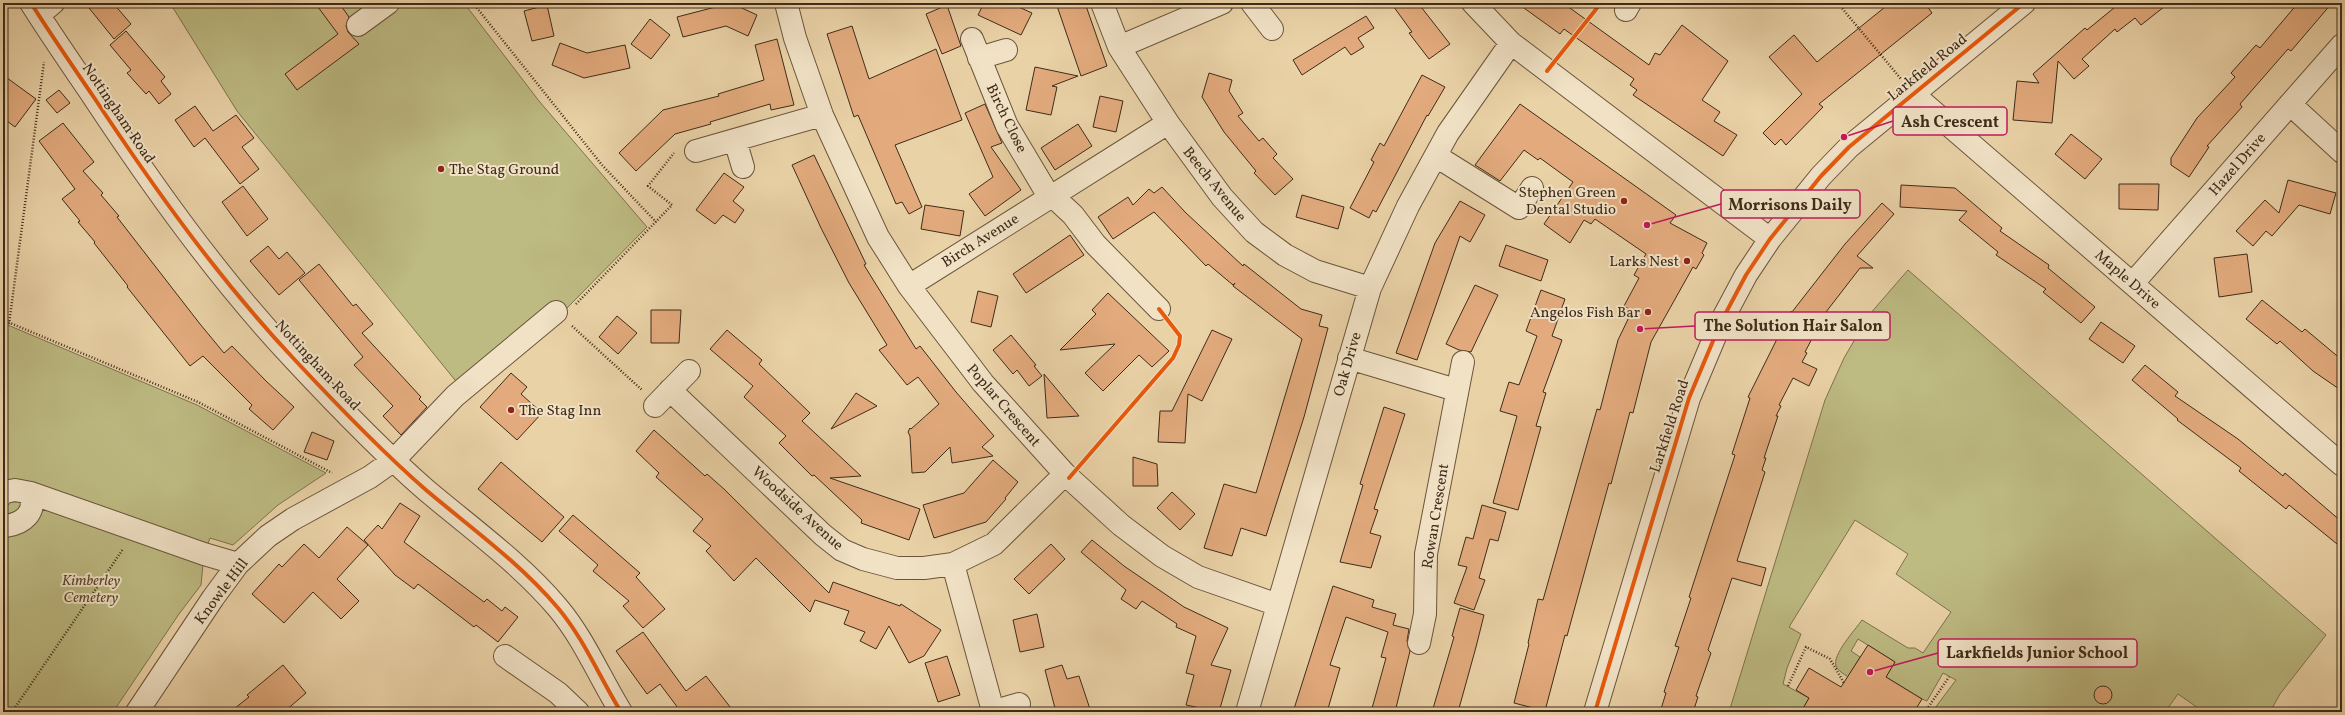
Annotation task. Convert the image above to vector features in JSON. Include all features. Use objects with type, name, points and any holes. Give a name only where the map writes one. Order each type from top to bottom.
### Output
[{"type":"street","points":[[358,25],[388,3]]},
{"type":"street","name":"Poplar Crescent","points":[[786,3],[795,38],[822,115],[878,237],[909,286],[983,383],[1064,474],[1121,526],[1162,556],[1198,577],[1278,605]]},
{"type":"street","name":"Beech Avenue","points":[[1102,3],[1119,47],[1168,123],[1222,197],[1254,232],[1285,255],[1315,271],[1370,288]]},
{"type":"street","points":[[1119,47],[1222,3]]},
{"type":"street","points":[[1252,3],[1272,29]]},
{"type":"street","points":[[1473,3],[1511,43],[1770,239]]},
{"type":"street","name":"Larkfield Road","points":[[1595,712],[1690,398],[1720,322],[1746,275],[1770,239],[1821,176],[1849,147],[2024,3]]},
{"type":"street","name":"Nottingham Road","points":[[43,13],[142,170],[185,229],[239,297],[294,359],[394,460],[424,489],[514,563],[558,608],[580,638],[621,712]]},
{"type":"street","name":"Oak Drive","points":[[1247,712],[1370,288],[1408,206],[1436,156],[1476,92],[1511,43]]},
{"type":"street","name":"Hazel Drive","points":[[2133,283],[2342,45]]},
{"type":"street","name":"Birch Close","points":[[1006,50],[976,49],[1007,126],[1044,188],[1052,195]]},
{"type":"street","name":"Maple Drive","points":[[1913,94],[2342,465]]},
{"type":"street","points":[[2290,104],[2342,152]]},
{"type":"street","points":[[696,151],[822,115]]},
{"type":"street","name":"Birch Avenue","points":[[909,286],[1168,123]]},
{"type":"street","points":[[735,140],[743,167]]},
{"type":"street","points":[[1436,156],[1519,208],[1532,188]]},
{"type":"street","points":[[1052,195],[1073,215],[1095,244],[1159,309]]},
{"type":"street","name":"Knowle Hill","points":[[137,712],[213,598],[238,564],[268,536],[293,518],[370,477],[394,460],[455,396],[559,315]]},
{"type":"street","points":[[1349,358],[1456,390]]},
{"type":"street","name":"Rowan Crescent","points":[[1419,643],[1425,614],[1426,554],[1456,390],[1463,362]]},
{"type":"street","points":[[661,400],[689,371]]},
{"type":"street","name":"Woodside Avenue","points":[[661,400],[842,550],[897,568],[924,568],[953,564],[994,544],[1064,474]]},
{"type":"street","points":[[3,494],[5,492],[15,490],[31,493],[238,564]]},
{"type":"street","points":[[3,524],[6,526],[19,524],[30,516],[33,501],[31,493]]},
{"type":"street","points":[[953,564],[992,712],[1019,704]]},
{"type":"street","points":[[505,656],[558,693],[578,712]]},
{"type":"path","points":[[473,3],[602,165],[656,222]]},
{"type":"path","points":[[1840,3],[1841,7],[1913,94]]},
{"type":"path","points":[[9,324],[40,83],[43,13]]},
{"type":"path","points":[[661,400],[559,315],[672,205],[648,186],[681,145],[690,144],[696,151]]},
{"type":"path","points":[[3,320],[9,324],[198,402],[333,473],[345,489]]},
{"type":"path","points":[[12,712],[136,530]]},
{"type":"path","points":[[1788,686],[1806,647],[1830,659],[1844,683]]},
{"type":"path","points":[[1925,712],[1949,677]]},
{"type":"green space","name":"The Stag Ground","points":[[170,3],[464,3],[539,101],[647,227],[566,309],[459,385],[237,111]]},
{"type":"green space","points":[[1908,270],[2326,635],[2280,694],[2270,712],[2200,712],[2201,710],[2178,694],[2165,712],[1932,712],[1956,680],[1943,673],[1927,701],[1922,699],[1886,677],[1895,662],[1858,639],[1851,651],[1860,657],[1848,677],[1836,666],[1837,656],[1862,620],[1908,648],[1915,648],[1923,653],[1951,612],[1896,574],[1908,554],[1855,520],[1789,627],[1801,634],[1787,668],[1783,684],[1809,698],[1801,712],[1729,712],[1825,400],[1844,358],[1869,315]]},
{"type":"green space","name":"Kimberley Cemetery","points":[[3,323],[197,405],[326,473],[278,505],[233,545],[210,538],[204,554],[201,585],[179,614],[113,712],[3,712]]},
{"type":"building","points":[[85,3],[113,3],[131,24],[114,39]]},
{"type":"building","points":[[315,3],[339,3],[349,17],[346,26],[348,32],[359,44],[297,90],[285,74],[338,34]]},
{"type":"building","points":[[731,3],[757,15],[748,36],[726,26],[683,37],[677,17]]},
{"type":"building","points":[[984,3],[1010,3],[1032,13],[1021,35],[978,15]]},
{"type":"building","points":[[1056,3],[1085,3],[1107,66],[1081,76]]},
{"type":"building","points":[[1391,3],[1418,3],[1450,44],[1429,59],[1409,33],[1412,32]]},
{"type":"building","points":[[1517,3],[1563,3],[1649,65],[1655,53],[1660,55],[1682,25],[1728,61],[1702,100],[1720,112],[1714,121],[1737,135],[1723,156],[1633,95],[1637,90],[1630,85],[1634,79],[1564,29],[1560,34]]},
{"type":"building","points":[[1890,3],[1925,3],[1932,13],[1819,104],[1823,107],[1786,145],[1781,139],[1775,145],[1763,133],[1802,94],[1769,57],[1794,35],[1817,62]]},
{"type":"building","points":[[2120,3],[2169,3],[2141,25],[2135,18],[2117,32],[2115,29],[2082,59],[2089,66],[2074,79],[2058,61],[2052,123],[2013,120],[2017,81],[2039,83],[2033,74],[2085,28],[2087,30]]},
{"type":"building","points":[[2298,3],[2332,3],[2291,51],[2288,49],[2240,104],[2242,107],[2207,146],[2209,147],[2189,177],[2171,165],[2171,158],[2197,118],[2235,77],[2231,73],[2256,45],[2260,48]]},
{"type":"building","points":[[547,5],[554,36],[532,41],[524,11]]},
{"type":"building","points":[[947,5],[961,46],[942,54],[926,14]]},
{"type":"building","points":[[1366,16],[1374,28],[1358,38],[1364,47],[1351,55],[1345,47],[1302,75],[1293,60]]},
{"type":"building","points":[[650,19],[670,35],[651,59],[631,44]]},
{"type":"building","points":[[852,26],[869,79],[936,49],[962,120],[895,145],[922,207],[909,214],[902,202],[896,204],[858,115],[854,117],[827,34]]},
{"type":"building","points":[[126,31],[165,77],[161,81],[171,94],[159,104],[149,91],[146,94],[127,73],[131,70],[110,45]]},
{"type":"building","points":[[777,39],[794,105],[771,110],[770,104],[710,122],[711,124],[675,134],[636,171],[619,153],[663,110],[719,96],[718,94],[764,80],[755,45]]},
{"type":"building","points":[[560,43],[587,53],[625,45],[630,68],[584,78],[552,65]]},
{"type":"building","points":[[1035,67],[1078,76],[1052,86],[1057,87],[1051,115],[1026,110]]},
{"type":"building","points":[[1209,73],[1232,80],[1229,91],[1243,113],[1238,116],[1259,141],[1263,138],[1277,154],[1273,158],[1293,179],[1275,195],[1254,173],[1256,171],[1224,132],[1202,97]]},
{"type":"building","points":[[3,75],[36,99],[15,127],[3,118]]},
{"type":"building","points":[[1422,75],[1445,87],[1428,116],[1427,115],[1376,212],[1373,210],[1369,218],[1350,208],[1374,162],[1371,160],[1380,143],[1384,146]]},
{"type":"building","points":[[59,90],[70,103],[57,113],[46,100]]},
{"type":"building","points":[[1100,96],[1123,101],[1116,132],[1093,127]]},
{"type":"building","points":[[985,104],[1002,143],[991,147],[1021,190],[985,216],[969,194],[993,177],[965,113]]},
{"type":"building","points":[[1520,104],[1676,215],[1670,223],[1707,243],[1702,253],[1704,255],[1696,269],[1693,267],[1651,342],[1633,413],[1630,412],[1611,484],[1609,483],[1567,636],[1565,635],[1545,711],[1514,703],[1529,644],[1538,599],[1543,600],[1597,409],[1600,410],[1618,340],[1632,311],[1624,306],[1639,278],[1634,275],[1646,254],[1595,219],[1591,224],[1584,220],[1570,243],[1544,224],[1573,182],[1540,158],[1538,160],[1524,150],[1500,181],[1475,165]]},
{"type":"building","points":[[195,106],[213,131],[236,115],[254,138],[242,147],[259,169],[240,184],[205,138],[194,147],[175,120]]},
{"type":"building","points":[[63,123],[94,162],[83,171],[103,193],[101,195],[119,216],[117,217],[200,324],[224,353],[232,346],[294,407],[273,430],[249,409],[252,405],[203,356],[190,366],[127,287],[128,286],[94,243],[95,242],[78,222],[80,221],[62,199],[75,189],[39,141]]},
{"type":"building","points":[[1078,124],[1092,146],[1055,170],[1041,148]]},
{"type":"building","points":[[2071,134],[2102,159],[2085,179],[2055,154]]},
{"type":"building","points":[[814,155],[866,264],[864,265],[916,349],[920,346],[956,392],[994,436],[982,447],[993,456],[952,463],[950,447],[925,472],[912,473],[910,436],[908,432],[910,428],[911,429],[939,404],[918,377],[907,385],[879,350],[887,345],[849,283],[821,228],[792,165]]},
{"type":"building","points":[[724,173],[744,187],[733,201],[744,210],[735,223],[723,215],[715,224],[696,210]]},
{"type":"building","points":[[2288,180],[2336,193],[2330,214],[2299,205],[2272,236],[2266,231],[2253,246],[2236,231],[2265,200],[2279,213]]},
{"type":"building","points":[[2119,184],[2159,184],[2158,210],[2119,209]]},
{"type":"building","points":[[1901,185],[1955,188],[2002,228],[2000,231],[2049,265],[2048,268],[2095,307],[2081,323],[2043,292],[2046,289],[1996,255],[1998,252],[1959,220],[1967,211],[1900,207]]},
{"type":"building","points":[[243,186],[268,219],[247,236],[222,202]]},
{"type":"building","points":[[1162,187],[1185,212],[1243,266],[1244,264],[1301,309],[1322,315],[1319,326],[1328,328],[1304,417],[1266,536],[1241,528],[1232,556],[1204,548],[1224,484],[1256,493],[1302,339],[1233,286],[1235,283],[1233,285],[1208,264],[1206,266],[1154,212],[1113,239],[1098,217],[1128,197],[1133,205],[1149,189],[1154,193]]},
{"type":"building","points":[[1302,195],[1344,207],[1338,229],[1296,217]]},
{"type":"building","points":[[1460,201],[1485,215],[1470,242],[1460,236],[1417,360],[1396,353],[1435,243]]},
{"type":"building","points":[[1882,203],[1894,214],[1857,256],[1873,268],[1860,268],[1826,312],[1805,352],[1807,353],[1802,362],[1817,369],[1809,386],[1793,378],[1779,405],[1781,406],[1776,416],[1778,416],[1764,458],[1766,458],[1762,470],[1765,472],[1737,561],[1766,568],[1761,586],[1732,578],[1708,650],[1711,653],[1696,696],[1698,697],[1693,712],[1660,712],[1666,693],[1664,692],[1679,647],[1675,646],[1691,598],[1689,597],[1735,455],[1732,454],[1750,398],[1748,397],[1791,311],[1792,312],[1845,244]]},
{"type":"building","points":[[925,205],[964,211],[960,236],[921,229]]},
{"type":"building","points":[[1070,235],[1084,255],[1026,293],[1013,274]]},
{"type":"building","points":[[1506,245],[1548,260],[1541,281],[1499,266]]},
{"type":"building","points":[[268,246],[279,259],[287,252],[305,273],[279,295],[250,261]]},
{"type":"building","points":[[2247,254],[2252,292],[2219,297],[2214,258]]},
{"type":"building","points":[[319,264],[353,306],[356,304],[373,324],[362,333],[421,397],[419,399],[427,407],[401,435],[383,416],[393,406],[354,365],[363,357],[299,280]]},
{"type":"building","points":[[1475,285],[1498,295],[1471,352],[1459,350],[1446,344]]},
{"type":"building","points":[[1541,290],[1565,299],[1552,336],[1562,340],[1543,392],[1546,393],[1536,426],[1541,427],[1518,510],[1493,503],[1517,416],[1500,411],[1509,382],[1519,385],[1537,336],[1526,331]]},
{"type":"building","points":[[978,291],[998,296],[991,327],[971,322]]},
{"type":"building","points":[[1108,293],[1169,351],[1152,367],[1139,355],[1103,391],[1085,373],[1115,344],[1060,350],[1096,314],[1092,310]]},
{"type":"building","points":[[2262,300],[2302,332],[2305,329],[2342,360],[2342,391],[2313,371],[2280,341],[2277,344],[2246,319]]},
{"type":"building","points":[[651,310],[681,310],[679,343],[651,343]]},
{"type":"building","points":[[617,316],[637,333],[618,354],[599,337]]},
{"type":"building","points":[[2101,322],[2135,346],[2123,363],[2089,339]]},
{"type":"building","points":[[727,330],[762,360],[759,364],[810,413],[802,421],[861,476],[830,478],[920,509],[909,540],[861,523],[862,520],[814,475],[812,476],[779,443],[786,436],[744,397],[753,386],[710,349]]},
{"type":"building","points":[[1212,330],[1232,339],[1202,401],[1188,394],[1185,443],[1158,442],[1160,411],[1172,411]]},
{"type":"building","points":[[1011,335],[1036,365],[1034,366],[1042,376],[1029,386],[1017,370],[1013,374],[993,350]]},
{"type":"building","points":[[2145,365],[2178,392],[2175,396],[2238,439],[2283,476],[2285,473],[2342,522],[2342,548],[2289,505],[2286,509],[2239,471],[2241,468],[2177,420],[2178,419],[2132,380]]},
{"type":"building","name":"The Stag Inn","points":[[511,373],[527,387],[521,394],[542,413],[517,440],[480,407]]},
{"type":"building","points":[[1044,374],[1079,416],[1047,418]]},
{"type":"building","points":[[856,393],[877,406],[831,429]]},
{"type":"building","points":[[1384,407],[1405,414],[1374,509],[1378,510],[1370,533],[1381,536],[1371,568],[1340,562],[1363,485],[1360,484]]},
{"type":"building","points":[[654,430],[705,476],[707,474],[724,489],[829,593],[833,582],[900,606],[901,604],[941,630],[924,656],[909,663],[889,626],[876,649],[860,641],[865,632],[844,624],[849,611],[815,600],[810,612],[756,558],[734,581],[706,551],[711,546],[693,531],[703,519],[656,477],[659,473],[636,451]]},
{"type":"building","points":[[312,432],[334,441],[327,460],[304,452]]},
{"type":"building","points":[[1133,457],[1157,464],[1158,486],[1133,486]]},
{"type":"building","points":[[993,460],[1018,482],[1005,498],[1006,499],[986,522],[934,538],[923,505],[964,493]]},
{"type":"building","points":[[501,462],[564,517],[542,542],[478,489]]},
{"type":"building","points":[[1172,492],[1195,514],[1180,530],[1157,508]]},
{"type":"building","points":[[400,503],[420,516],[404,542],[484,602],[487,599],[502,611],[505,607],[518,617],[498,642],[476,625],[474,627],[418,584],[414,589],[395,575],[364,540],[378,525],[382,529]]},
{"type":"building","points":[[1482,505],[1506,512],[1498,541],[1490,539],[1479,578],[1485,580],[1474,610],[1454,603],[1467,567],[1458,565],[1466,537],[1473,539]]},
{"type":"building","points":[[573,515],[640,573],[636,577],[665,609],[643,628],[623,606],[629,601],[593,571],[598,565],[559,531]]},
{"type":"building","points":[[347,527],[368,545],[337,579],[359,601],[341,619],[313,592],[284,623],[252,594],[279,564],[282,567],[304,544],[319,558]]},
{"type":"building","points":[[1092,540],[1124,566],[1184,607],[1228,628],[1211,665],[1231,670],[1219,712],[1186,705],[1194,675],[1186,673],[1196,636],[1176,627],[1177,624],[1142,601],[1136,609],[1121,599],[1126,590],[1081,552]]},
{"type":"building","points":[[1051,544],[1065,559],[1029,594],[1014,579]]},
{"type":"building","points":[[1333,586],[1374,600],[1372,607],[1396,614],[1393,625],[1409,629],[1407,641],[1410,651],[1395,712],[1371,712],[1386,658],[1381,657],[1388,632],[1346,617],[1330,665],[1340,668],[1327,712],[1293,712]]},
{"type":"building","points":[[1460,608],[1484,615],[1476,647],[1458,712],[1432,712],[1454,637],[1452,636]]},
{"type":"building","points":[[1037,614],[1044,647],[1020,652],[1013,620]]},
{"type":"building","points":[[643,632],[686,691],[706,676],[734,712],[681,712],[660,684],[647,694],[616,651]]},
{"type":"building","points":[[1868,645],[1895,662],[1886,677],[1922,699],[1914,712],[1801,712],[1809,698],[1796,690],[1809,668],[1841,687]]},
{"type":"building","points":[[947,656],[960,695],[938,702],[925,663]]},
{"type":"building","points":[[283,665],[306,693],[284,712],[230,712],[249,697],[247,695]]},
{"type":"building","points":[[1062,665],[1067,679],[1079,676],[1091,712],[1056,712],[1045,670]]},
{"type":"building","points":[[2103,686],[2109,689],[2112,695],[2109,701],[2103,704],[2097,701],[2094,695],[2097,689]]},
{"type":"cycle path","points":[[31,3],[139,165],[188,232],[239,297],[294,359],[375,443],[426,490],[478,532],[528,576],[558,608],[584,646],[621,712]]},
{"type":"cycle path","points":[[1547,71],[1601,3]]},
{"type":"cycle path","points":[[1595,712],[1689,398],[1721,322],[1746,275],[1770,239],[1821,176],[1849,147],[2024,3]]},
{"type":"cycle path","points":[[1069,478],[1173,358],[1179,345],[1180,336],[1159,309]]},
{"type":"place","name":"Ash Crescent","points":[[1844,137]]},
{"type":"place","name":"The Stag Ground","points":[[441,169]]},
{"type":"place","name":"Stephen Green Dental Studio","points":[[1624,201]]},
{"type":"place","name":"Morrisons Daily","points":[[1647,225]]},
{"type":"place","name":"Larks Nest","points":[[1687,261]]},
{"type":"place","name":"Angelos Fish Bar","points":[[1648,312]]},
{"type":"place","name":"The Solution Hair Salon","points":[[1640,329]]},
{"type":"place","name":"The Stag Inn","points":[[511,410]]},
{"type":"place","name":"Larkfields Junior School","points":[[1870,672]]}]
